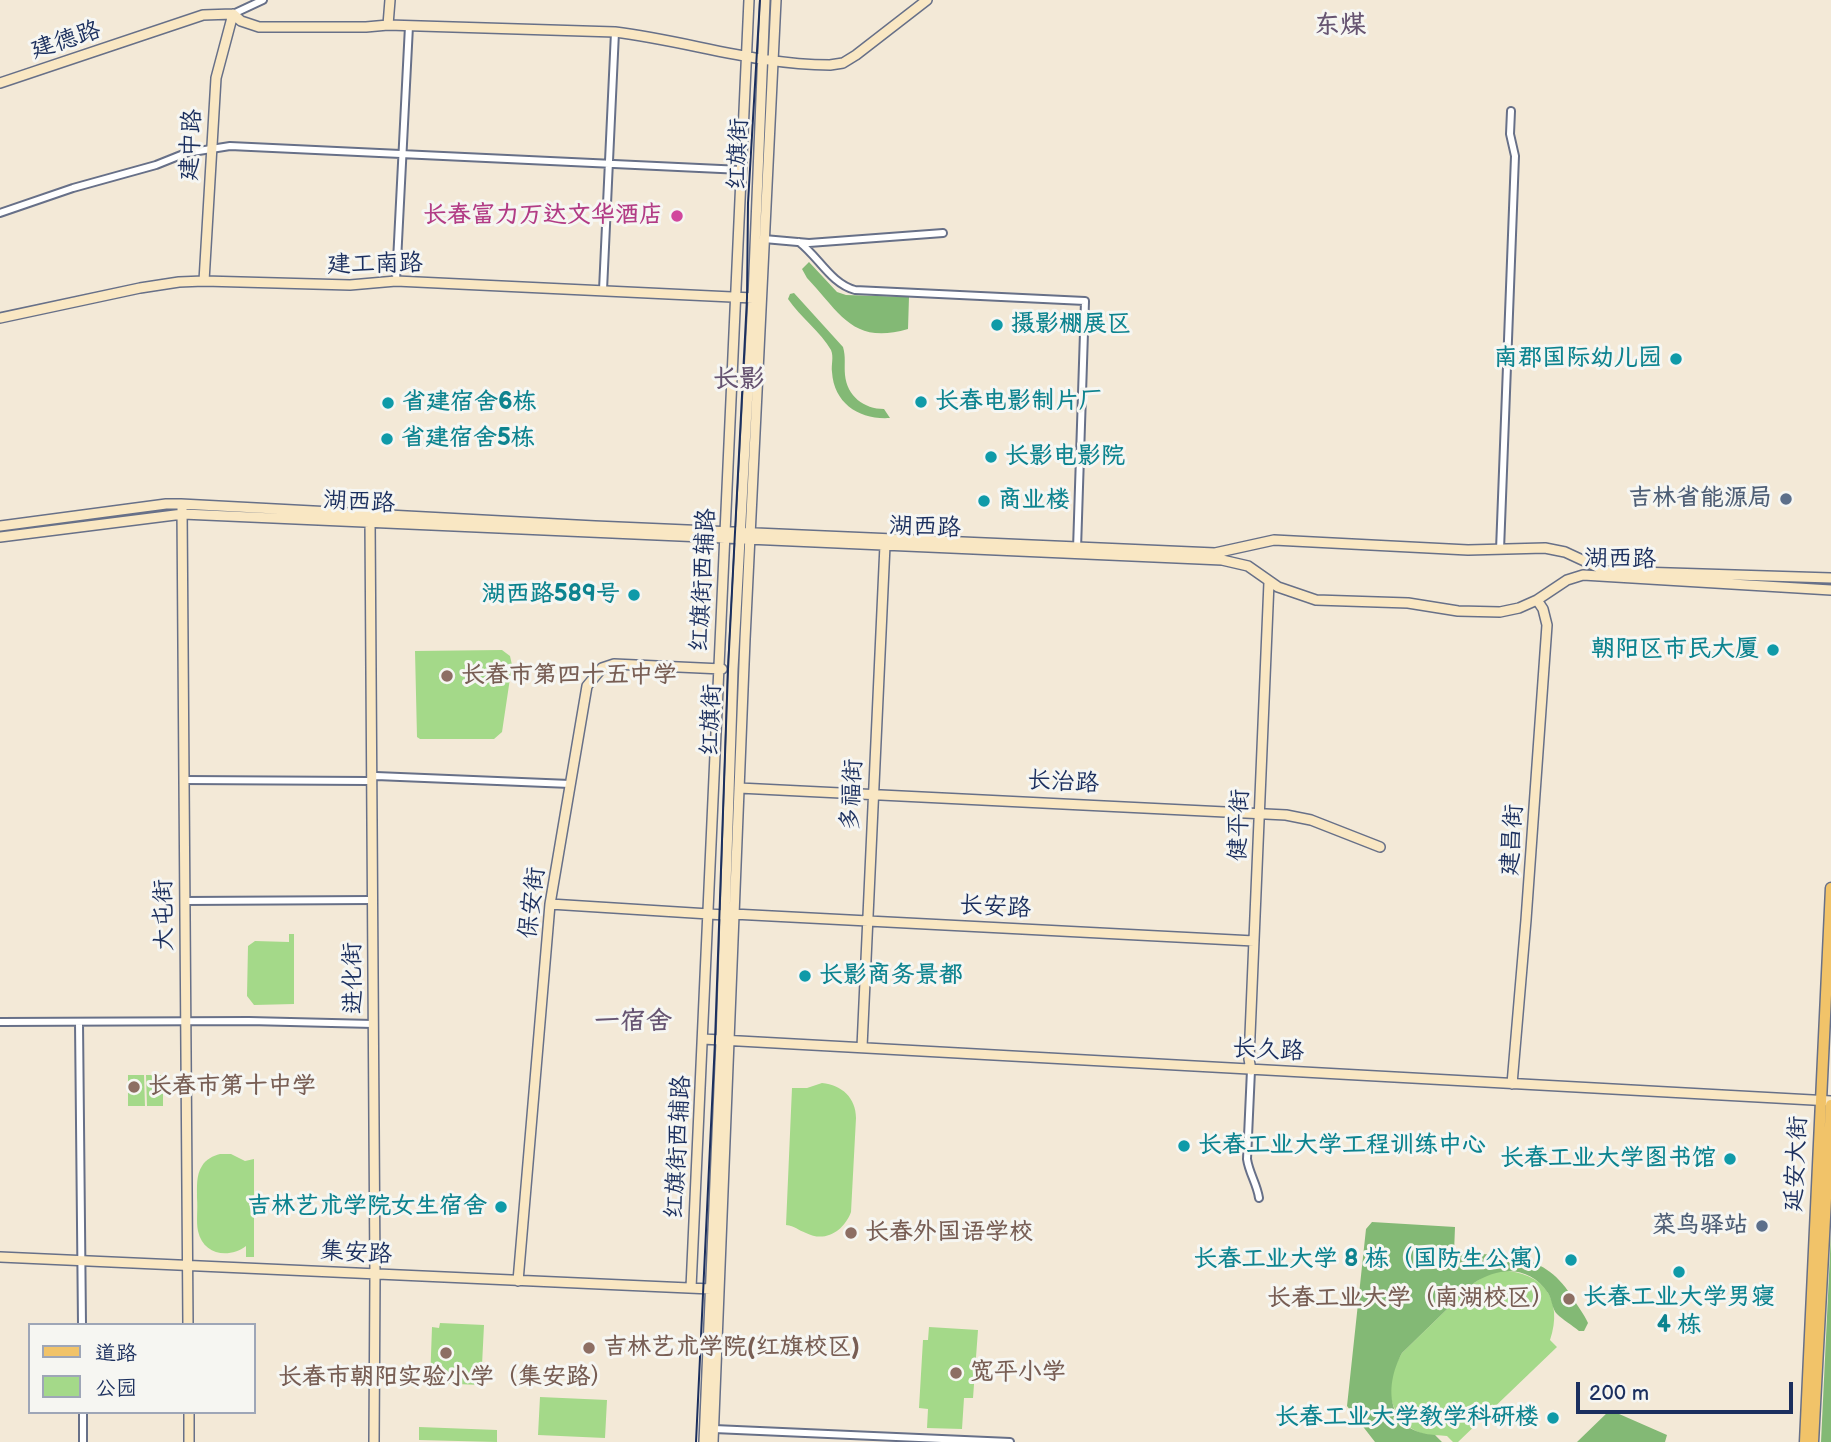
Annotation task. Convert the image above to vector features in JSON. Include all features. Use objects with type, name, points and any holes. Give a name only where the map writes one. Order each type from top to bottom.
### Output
[{"type":"main road","name":"延安大街","points":[[1814,1442],[1828,1102],[1831,888]]},
{"type":"main road","name":"延安大街","points":[[1805,1442],[1828,1102]]},
{"type":"street","name":"建德路","points":[[0,83],[202,15],[233,14],[263,0]]},
{"type":"street","points":[[388,25],[390,0]]},
{"type":"street","name":"红旗街西辅路","points":[[691,1288],[749,0]]},
{"type":"street","name":"红旗街","points":[[729,915],[739,788],[753,298],[765,0]]},
{"type":"street","name":"红旗街","points":[[713,1442],[729,915],[733,669],[746,536],[776,0]]},
{"type":"street","points":[[233,14],[241,21],[259,27],[388,25],[615,32],[746,58],[813,65],[843,63],[927,0]]},
{"type":"street","name":"建中路","points":[[204,281],[216,78],[233,14]]},
{"type":"street","points":[[396,281],[409,26]]},
{"type":"street","points":[[603,290],[615,32]]},
{"type":"street","points":[[1500,550],[1515,156],[1510,134],[1511,111]]},
{"type":"street","points":[[0,213],[73,188],[156,165],[186,153],[230,146],[742,170]]},
{"type":"street","points":[[764,239],[799,242],[943,233]]},
{"type":"street","points":[[799,242],[811,251],[839,283],[855,290],[1085,301],[1077,550]]},
{"type":"street","name":"建工南路","points":[[0,318],[140,288],[204,281],[350,285],[396,281],[753,298]]},
{"type":"street","name":"湖西路","points":[[0,526],[166,504],[182,509]]},
{"type":"street","name":"湖西路","points":[[0,537],[182,509],[1077,550],[1222,561],[1248,566],[1278,587],[1316,600],[1408,603],[1458,611],[1500,612],[1519,608],[1537,600],[1567,580],[1583,575],[1831,590]]},
{"type":"street","name":"大屯街","points":[[182,509],[188,1323]]},
{"type":"street","name":"进化街","points":[[370,518],[374,1442]]},
{"type":"street","name":"湖西路","points":[[746,536],[885,545],[1215,553],[1274,540],[1500,550],[1545,548],[1565,552],[1606,571],[1831,578]]},
{"type":"street","name":"多福街","points":[[862,1048],[885,545]]},
{"type":"street","name":"健平街","points":[[1251,1070],[1249,1059],[1269,582]]},
{"type":"street","name":"建昌街","points":[[1512,1084],[1547,625],[1543,609],[1537,600]]},
{"type":"street","name":"保安街","points":[[518,1281],[550,904],[587,686],[602,668],[614,664],[733,669]]},
{"type":"street","points":[[184,780],[368,781],[376,776],[570,784]]},
{"type":"street","name":"长治路","points":[[739,788],[1260,813],[1311,820],[1380,847]]},
{"type":"street","points":[[184,901],[372,900]]},
{"type":"street","name":"长安路","points":[[550,904],[1254,941]]},
{"type":"street","points":[[0,1022],[373,1024]]},
{"type":"street","points":[[79,1022],[82,1323]]},
{"type":"street","name":"长久路","points":[[703,1039],[1828,1102]]},
{"type":"street","name":"红旗街","points":[[704,1442],[725,1042]]},
{"type":"street","points":[[1251,1070],[1247,1159],[1249,1172],[1258,1187],[1259,1198]]},
{"type":"street","name":"集安路","points":[[0,1257],[711,1289]]},
{"type":"street","points":[[83,1414],[83,1442]]},
{"type":"street","points":[[189,1414],[189,1442]]},
{"type":"street","points":[[713,1429],[842,1438],[1010,1442]]},
{"type":"green space","points":[[809,262],[837,292],[846,295],[909,297],[908,329],[874,333],[850,323],[807,278],[802,269]]},
{"type":"green space","points":[[794,293],[843,347],[846,382],[853,395],[863,404],[884,409],[890,418],[859,413],[843,401],[834,383],[831,350],[788,299],[790,294]]},
{"type":"green space","points":[[502,650],[510,656],[512,665],[502,732],[494,739],[417,737],[415,651]]},
{"type":"green space","points":[[289,934],[294,934],[294,1004],[254,1005],[247,996],[248,946],[255,941],[289,942]]},
{"type":"green space","points":[[128,1075],[144,1075],[145,1106],[128,1106]]},
{"type":"green space","points":[[146,1075],[163,1075],[163,1106],[147,1106]]},
{"type":"green space","points":[[822,1083],[836,1086],[847,1094],[854,1104],[856,1118],[851,1212],[839,1230],[820,1237],[786,1225],[792,1088],[807,1088]]},
{"type":"green space","points":[[220,1154],[231,1154],[245,1161],[254,1159],[254,1257],[246,1257],[246,1246],[232,1253],[211,1250],[205,1245],[198,1231],[199,1173],[206,1161]]},
{"type":"green space","points":[[1372,1222],[1455,1227],[1454,1253],[1507,1256],[1537,1264],[1563,1284],[1588,1323],[1584,1331],[1579,1331],[1562,1318],[1555,1312],[1549,1295],[1541,1284],[1524,1273],[1504,1272],[1484,1277],[1474,1283],[1402,1353],[1392,1380],[1391,1394],[1398,1417],[1407,1426],[1435,1435],[1442,1442],[1375,1442],[1347,1406],[1366,1229]]},
{"type":"green space","points":[[1831,1233],[1831,1442],[1821,1442]]},
{"type":"green space","points":[[1501,1271],[1528,1276],[1546,1290],[1554,1312],[1550,1340],[1557,1347],[1458,1442],[1453,1442],[1447,1436],[1427,1435],[1416,1431],[1403,1422],[1394,1408],[1390,1392],[1391,1380],[1398,1360],[1474,1283],[1486,1275]]},
{"type":"green space","points":[[440,1323],[484,1325],[481,1385],[430,1383],[432,1327],[439,1328]]},
{"type":"green space","points":[[929,1327],[978,1330],[973,1398],[964,1398],[962,1429],[927,1428],[928,1409],[919,1408],[923,1340],[928,1340]]},
{"type":"green space","points":[[540,1397],[607,1400],[605,1438],[538,1435]]},
{"type":"green space","points":[[1610,1410],[1667,1435],[1665,1442],[1577,1442]]},
{"type":"green space","points":[[419,1427],[497,1430],[497,1442],[419,1440]]},
{"type":"tram line","points":[[696,1442],[715,1041],[728,669],[747,298],[748,203],[760,0]]},
{"type":"place","name":"长春富力万达文华酒店","points":[[677,216]]},
{"type":"place","name":"摄影棚展区","points":[[997,325]]},
{"type":"place","name":"南郡国际幼儿园","points":[[1676,359]]},
{"type":"place","name":"长春电影制片厂","points":[[921,402]]},
{"type":"place","name":"省建宿舍6栋","points":[[388,403]]},
{"type":"place","name":"省建宿舍5栋","points":[[387,439]]},
{"type":"place","name":"长影电影院","points":[[991,457]]},
{"type":"place","name":"吉林省能源局","points":[[1786,499]]},
{"type":"place","name":"商业楼","points":[[984,501]]},
{"type":"place","name":"湖西路589号","points":[[634,595]]},
{"type":"place","name":"朝阳区市民大厦","points":[[1773,650]]},
{"type":"place","name":"长春市第四十五中学","points":[[447,676]]},
{"type":"place","name":"长影商务景都","points":[[805,976]]},
{"type":"place","name":"长春市第十中学","points":[[134,1087]]},
{"type":"place","name":"长春工业大学工程训练中心","points":[[1184,1146]]},
{"type":"place","name":"长春工业大学图书馆","points":[[1730,1159]]},
{"type":"place","name":"吉林艺术学院女生宿舍","points":[[501,1207]]},
{"type":"place","name":"菜鸟驿站","points":[[1762,1226]]},
{"type":"place","name":"长春外国语学校","points":[[851,1233]]},
{"type":"place","name":"长春工业大学 8 栋（国防生公寓）","points":[[1571,1260]]},
{"type":"place","name":"长春工业大学男寝 4 栋","points":[[1679,1272]]},
{"type":"place","name":"长春工业大学（南湖校区）","points":[[1569,1299]]},
{"type":"place","name":"吉林艺术学院(红旗校区)","points":[[589,1348]]},
{"type":"place","name":"长春市朝阳实验小学（集安路）","points":[[446,1353]]},
{"type":"place","name":"宽平小学","points":[[956,1373]]},
{"type":"place","name":"长春工业大学教学科研楼","points":[[1553,1418]]},
{"type":"district","name":"东煤","points":[[1340,26]]},
{"type":"district","name":"长影","points":[[739,380]]},
{"type":"district","name":"一宿舍","points":[[633,1022]]}]
